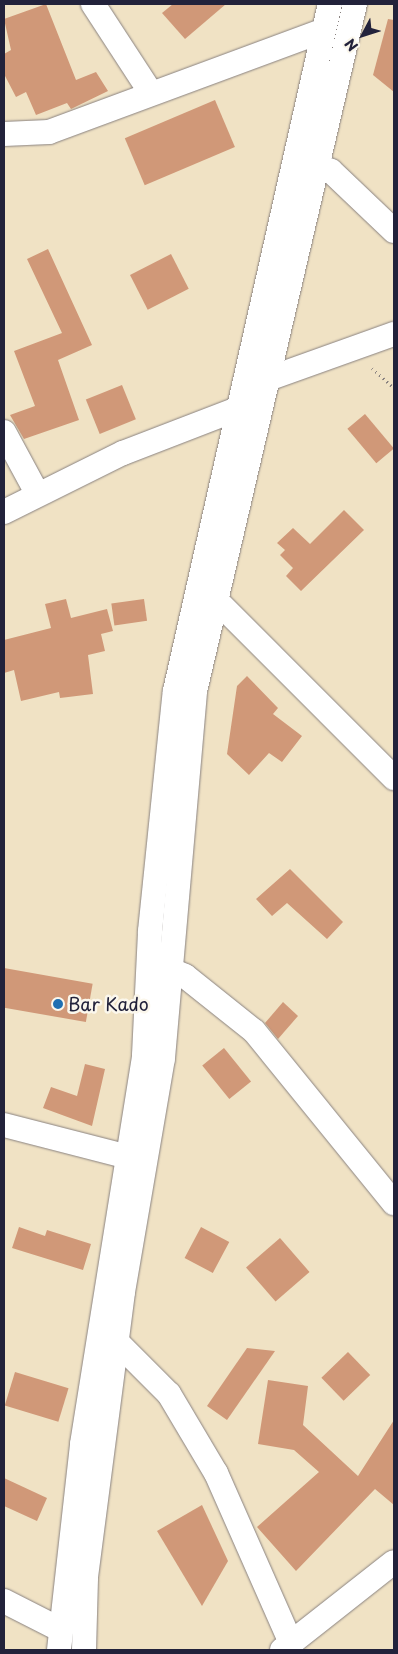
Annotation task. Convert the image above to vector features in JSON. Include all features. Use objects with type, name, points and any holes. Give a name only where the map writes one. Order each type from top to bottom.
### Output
[{"type":"street","points":[[93,4],[151,94]]},
{"type":"street","points":[[4,1601],[60,1640],[82,1444],[125,1156],[144,1055],[150,931],[175,691],[236,409],[322,31],[330,4]]},
{"type":"street","points":[[84,1650],[86,1577],[141,1170],[163,1058],[195,691],[355,4]]},
{"type":"street","points":[[4,134],[49,132],[322,31]]},
{"type":"street","points":[[316,165],[338,177],[394,231]]},
{"type":"street","points":[[268,379],[394,334]]},
{"type":"street","points":[[4,512],[37,493],[236,409]]},
{"type":"street","points":[[4,432],[37,493]]},
{"type":"street","points":[[216,600],[394,778]]},
{"type":"street","points":[[170,970],[185,976],[254,1030],[394,1203]]},
{"type":"street","points":[[4,1124],[125,1156]]},
{"type":"street","points":[[118,1343],[169,1394],[216,1473],[286,1646],[394,1562]]},
{"type":"building","points":[[46,4],[76,80],[96,72],[108,91],[71,109],[67,103],[36,115],[26,92],[16,97],[4,74],[4,54],[11,50],[4,19]]},
{"type":"building","points":[[173,4],[226,4],[185,39],[162,13]]},
{"type":"building","points":[[388,19],[394,20],[394,92],[373,75]]},
{"type":"building","points":[[215,100],[235,147],[145,185],[125,138]]},
{"type":"building","points":[[48,249],[92,345],[58,360],[79,420],[24,439],[10,415],[35,406],[14,351],[62,333],[27,259]]},
{"type":"building","points":[[171,254],[189,289],[148,310],[130,275]]},
{"type":"building","points":[[122,385],[136,419],[100,434],[86,400]]},
{"type":"building","points":[[365,414],[394,448],[376,463],[347,429]]},
{"type":"building","points":[[344,510],[364,530],[301,591],[286,576],[293,568],[280,555],[285,550],[277,543],[293,528],[310,544]]},
{"type":"building","points":[[66,599],[71,618],[107,609],[113,631],[101,634],[105,651],[88,655],[93,694],[60,698],[59,692],[21,701],[14,670],[4,673],[4,640],[51,628],[45,604]]},
{"type":"building","points":[[144,599],[147,621],[114,625],[111,604]]},
{"type":"building","points":[[247,676],[278,708],[273,714],[302,736],[282,762],[269,753],[249,775],[227,754],[237,686]]},
{"type":"building","points":[[290,869],[343,922],[327,939],[287,903],[272,916],[256,899]]},
{"type":"building","points":[[4,968],[93,984],[86,1022],[4,1008]]},
{"type":"building","points":[[283,1002],[298,1016],[278,1039],[265,1023]]},
{"type":"building","points":[[224,1048],[251,1081],[229,1099],[202,1066]]},
{"type":"building","points":[[85,1064],[105,1069],[92,1126],[43,1108],[51,1087],[77,1096]]},
{"type":"building","points":[[19,1227],[45,1236],[47,1230],[91,1244],[83,1270],[12,1248]]},
{"type":"building","points":[[201,1227],[229,1242],[213,1273],[185,1258]]},
{"type":"building","points":[[280,1238],[310,1272],[276,1301],[246,1268]]},
{"type":"building","points":[[247,1348],[275,1351],[227,1420],[207,1406]]},
{"type":"building","points":[[348,1352],[370,1375],[344,1401],[321,1378]]},
{"type":"building","points":[[15,1372],[69,1388],[58,1422],[5,1405]]},
{"type":"building","points":[[268,1380],[308,1386],[303,1425],[358,1476],[394,1420],[394,1505],[375,1489],[296,1571],[257,1527],[319,1472],[294,1450],[258,1444]]},
{"type":"building","points":[[4,1478],[47,1498],[37,1521],[4,1506]]},
{"type":"building","points":[[202,1505],[228,1561],[202,1606],[157,1531]]},
{"type":"place","name":"Bar Kado","points":[[58,1004]]}]
